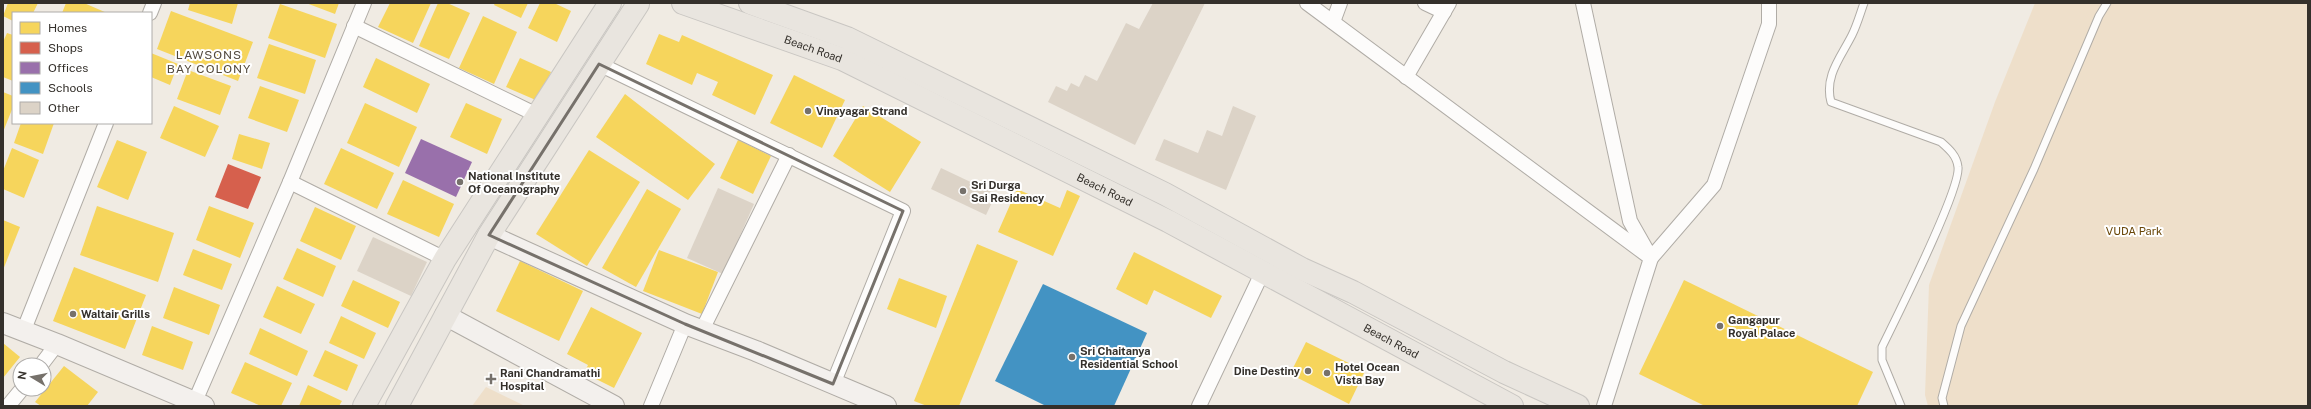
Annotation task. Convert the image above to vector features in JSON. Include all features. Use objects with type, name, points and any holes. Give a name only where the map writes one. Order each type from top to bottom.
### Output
[{"type":"main road","points":[[364,406],[445,259],[610,3]]},
{"type":"main road","points":[[397,406],[444,315],[489,235],[599,64],[643,3]]},
{"type":"main road","name":"Beach Road","points":[[683,3],[842,59],[1168,221],[1512,406]]},
{"type":"main road","name":"Beach Road","points":[[750,3],[847,38],[1165,194],[1302,269],[1353,292],[1504,372],[1578,406]]},
{"type":"street","points":[[3,323],[58,344],[197,405],[364,3]]},
{"type":"street","points":[[1307,3],[1651,258]]},
{"type":"street","points":[[1333,22],[1340,3]]},
{"type":"street","points":[[1406,77],[1447,8],[1425,3]]},
{"type":"street","points":[[1583,3],[1630,221],[1651,258]]},
{"type":"street","points":[[1604,406],[1651,258],[1714,185],[1769,24],[1768,3]]},
{"type":"street","points":[[354,26],[537,116]]},
{"type":"street","points":[[599,64],[903,210],[832,384]]},
{"type":"street","points":[[24,332],[106,124]]},
{"type":"street","points":[[651,406],[789,155]]},
{"type":"street","points":[[290,182],[445,259]]},
{"type":"street","points":[[489,235],[694,327],[886,406]]},
{"type":"street","points":[[1199,406],[1263,272]]},
{"type":"street","points":[[444,315],[614,406]]},
{"type":"street","points":[[47,357],[58,344]]},
{"type":"street","points":[[8,406],[15,397]]},
{"type":"lane","points":[[1864,3],[1852,34],[1830,75],[1829,94],[1831,102],[1941,142],[1952,151],[1958,167],[1952,196],[1882,347],[1882,360],[1901,406]]},
{"type":"lane","points":[[1944,406],[1942,398],[1961,326],[2034,169],[2099,16],[2107,3]]},
{"type":"highlighted area","points":[[599,64],[903,211],[833,384],[685,324],[489,235]]},
{"type":"green space","name":"VUDA Park","points":[[2035,3],[2308,3],[2308,406],[1928,406],[1925,395],[1929,285],[1995,102]]},
{"type":"green space","points":[[486,387],[525,406],[472,406]]},
{"type":"building: Homes","points":[[8,3],[38,3],[34,12],[12,12],[12,20],[3,16]]},
{"type":"building: Homes","points":[[66,3],[84,3],[105,12],[62,12]]},
{"type":"building: Homes","points":[[190,3],[238,3],[232,24],[188,10]]},
{"type":"building: Homes","points":[[306,3],[339,3],[335,14]]},
{"type":"building: Homes","points":[[390,3],[431,3],[413,43],[378,27]]},
{"type":"building: Homes","points":[[438,3],[447,3],[470,13],[449,59],[419,46]]},
{"type":"building: Homes","points":[[495,3],[528,3],[521,18],[494,5]]},
{"type":"building: Homes","points":[[540,3],[554,3],[571,11],[557,42],[528,28]]},
{"type":"building: Homes","points":[[280,4],[337,24],[325,58],[268,38]]},
{"type":"building: Homes","points":[[171,11],[253,42],[238,81],[157,49]]},
{"type":"building: Homes","points":[[483,16],[517,32],[494,84],[459,68]]},
{"type":"building: Homes","points":[[7,33],[12,35],[12,81],[3,77],[3,42]]},
{"type":"building: Homes","points":[[659,34],[679,42],[682,35],[773,75],[755,115],[712,95],[718,82],[697,73],[692,85],[646,64]]},
{"type":"building: Homes","points":[[269,44],[316,60],[305,94],[257,78]]},
{"type":"building: Homes","points":[[152,53],[178,64],[170,85],[152,77]]},
{"type":"building: Homes","points":[[376,58],[430,84],[417,113],[363,87]]},
{"type":"building: Homes","points":[[520,58],[551,72],[538,101],[506,87]]},
{"type":"building: Homes","points":[[188,70],[231,86],[220,115],[177,99]]},
{"type":"building: Homes","name":"Vinayagar Strand","points":[[794,75],[845,100],[822,148],[770,123]]},
{"type":"building: Homes","points":[[260,86],[299,100],[287,132],[248,118]]},
{"type":"building: Homes","points":[[3,92],[12,96],[12,110],[3,132]]},
{"type":"building: Homes","points":[[625,94],[715,164],[688,200],[596,137]]},
{"type":"building: Homes","points":[[365,103],[417,127],[399,167],[347,143]]},
{"type":"building: Homes","points":[[466,103],[502,119],[487,154],[450,137]]},
{"type":"building: Homes","points":[[174,106],[219,126],[205,157],[160,138]]},
{"type":"building: Homes","points":[[863,106],[921,142],[890,192],[833,156]]},
{"type":"building: Homes","points":[[21,124],[54,124],[43,154],[14,143]]},
{"type":"building: Homes","points":[[239,134],[270,143],[262,169],[232,159]]},
{"type":"building: Homes","points":[[117,140],[147,152],[128,200],[97,187]]},
{"type":"building: Homes","points":[[738,140],[771,156],[753,194],[720,178]]},
{"type":"building: Homes","points":[[12,148],[39,160],[24,198],[3,189],[3,171]]},
{"type":"building: Homes","points":[[341,148],[394,173],[377,209],[324,184]]},
{"type":"building: Homes","points":[[589,150],[640,182],[587,266],[536,234]]},
{"type":"building: Homes","points":[[403,180],[454,204],[439,237],[387,214]]},
{"type":"building: Homes","points":[[647,189],[681,209],[636,287],[602,268]]},
{"type":"building: Homes","points":[[1017,189],[1060,208],[1067,190],[1080,196],[1053,256],[998,232]]},
{"type":"building: Homes","points":[[97,206],[174,233],[158,282],[80,255]]},
{"type":"building: Homes","points":[[209,206],[254,223],[240,258],[196,240]]},
{"type":"building: Homes","points":[[315,207],[356,226],[341,260],[300,241]]},
{"type":"building: Homes","points":[[3,220],[20,227],[3,270]]},
{"type":"building: Homes","points":[[977,244],[1018,261],[959,406],[927,406],[914,401]]},
{"type":"building: Homes","points":[[297,248],[336,266],[323,297],[283,279]]},
{"type":"building: Homes","points":[[193,249],[232,264],[222,290],[183,275]]},
{"type":"building: Homes","points":[[659,250],[718,272],[702,314],[643,291]]},
{"type":"building: Homes","points":[[1134,252],[1222,296],[1211,318],[1154,290],[1147,305],[1116,289]]},
{"type":"building: Homes","points":[[520,261],[583,291],[559,341],[496,311]]},
{"type":"building: Homes","points":[[74,267],[146,295],[125,349],[53,321]]},
{"type":"building: Homes","points":[[899,278],[947,296],[936,328],[887,309]]},
{"type":"building: Homes","points":[[353,280],[400,302],[388,328],[341,306]]},
{"type":"building: Homes","name":"Gangapur Royal Palace","points":[[1684,280],[1873,372],[1857,406],[1705,406],[1639,374]]},
{"type":"building: Homes","points":[[277,286],[315,304],[301,334],[263,317]]},
{"type":"building: Homes","points":[[174,287],[220,305],[209,335],[163,318]]},
{"type":"building: Homes","points":[[591,307],[642,333],[614,388],[584,373],[588,365],[567,354]]},
{"type":"building: Homes","points":[[341,316],[376,333],[364,359],[329,343]]},
{"type":"building: Homes","points":[[152,326],[193,342],[183,370],[142,355]]},
{"type":"building: Homes","points":[[260,328],[308,351],[297,376],[249,354]]},
{"type":"building: Homes","name":"Hotel Ocean Vista Bay","points":[[1306,342],[1365,371],[1349,404],[1290,374]]},
{"type":"building: Homes","points":[[3,343],[20,357],[12,357],[12,367],[3,378]]},
{"type":"building: Homes","points":[[325,350],[358,365],[347,391],[313,376]]},
{"type":"building: Homes","points":[[245,362],[292,383],[281,406],[261,406],[231,393]]},
{"type":"building: Homes","points":[[64,366],[98,392],[87,406],[41,406],[35,402],[39,397],[52,397],[52,381]]},
{"type":"building: Homes","points":[[308,385],[342,401],[339,406],[299,406]]},
{"type":"building: Shops","points":[[228,164],[261,177],[248,209],[215,197]]},
{"type":"building: Offices","points":[[421,139],[472,162],[456,197],[405,173]]},
{"type":"building: Schools","name":"Sri Chaitanya Residential School","points":[[1043,284],[1147,333],[1114,406],[1046,406],[995,381]]},
{"type":"building: Other","points":[[1153,3],[1205,3],[1135,145],[1048,102],[1056,86],[1067,91],[1071,83],[1079,87],[1085,75],[1097,81],[1126,23],[1139,29]]},
{"type":"building: Other","points":[[1233,106],[1256,116],[1226,190],[1155,160],[1164,139],[1198,153],[1207,130],[1222,136]]},
{"type":"building: Other","name":"Sri Durga Sai Residency","points":[[941,168],[996,194],[986,215],[931,189]]},
{"type":"building: Other","points":[[718,188],[754,204],[723,274],[687,258]]},
{"type":"building: Other","points":[[373,237],[427,262],[411,296],[357,271]]},
{"type":"place","name":"Vinayagar Strand","points":[[808,111]]},
{"type":"place","name":"National Institute Of Oceanography","points":[[460,182]]},
{"type":"place","name":"Sri Durga Sai Residency","points":[[963,191]]},
{"type":"place","name":"Waltair Grills","points":[[73,314]]},
{"type":"place","name":"Gangapur Royal Palace","points":[[1720,326]]},
{"type":"place","name":"Sri Chaitanya Residential School","points":[[1072,357]]},
{"type":"place","name":"Dine Destiny","points":[[1308,371]]},
{"type":"place","name":"Hotel Ocean Vista Bay","points":[[1327,373]]},
{"type":"place","name":"Rani Chandramathi Hospital","points":[[491,379]]},
{"type":"district","name":"LAWSONS BAY COLONY","points":[[209,62]]}]
